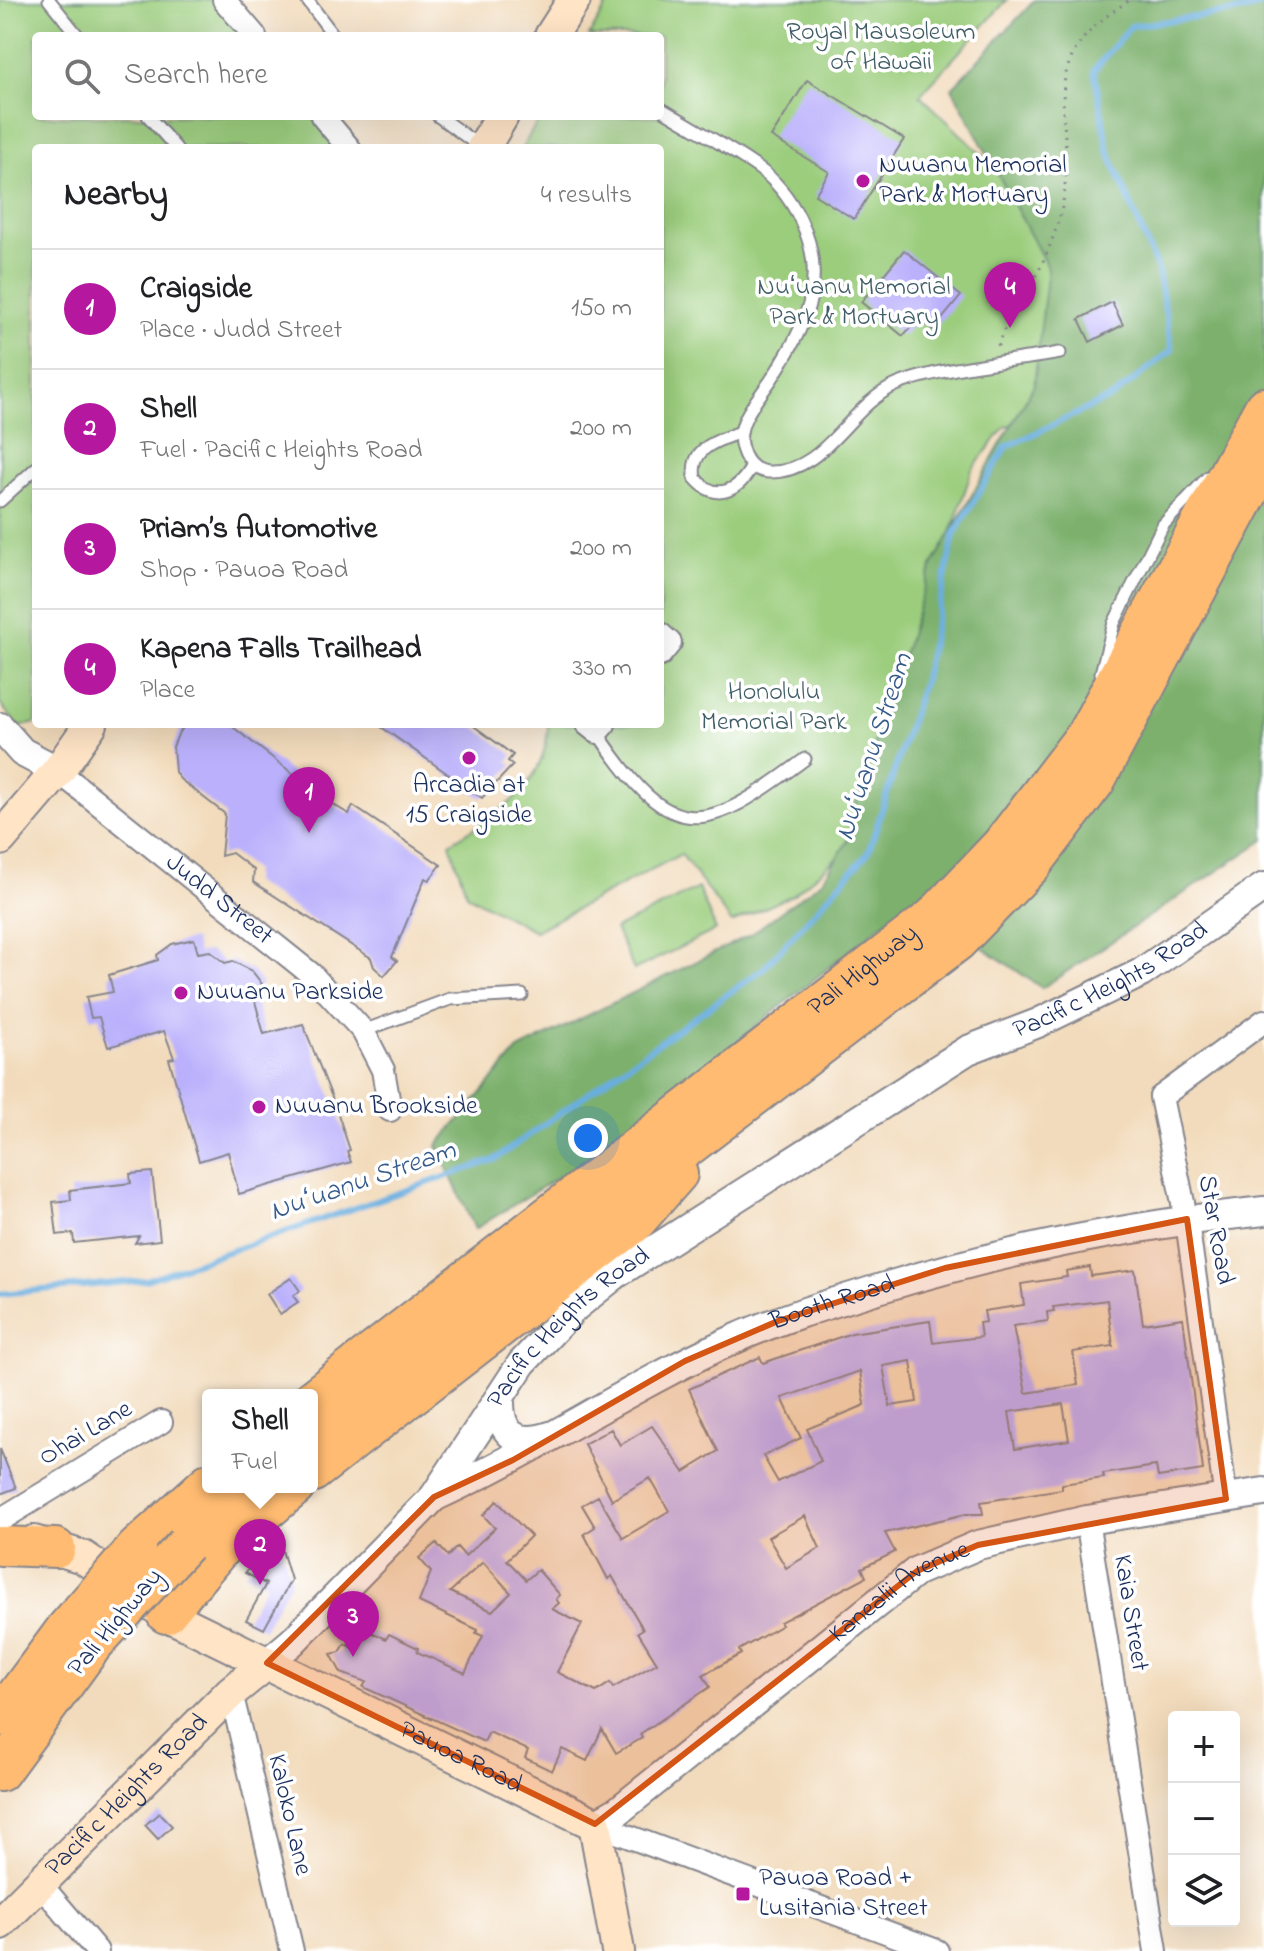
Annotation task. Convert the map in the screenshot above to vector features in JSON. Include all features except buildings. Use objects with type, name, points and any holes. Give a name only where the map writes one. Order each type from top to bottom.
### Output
[{"type":"highway","name":"Pali Highway","points":[[318,1394],[933,917],[1001,845],[1086,734],[1260,435]]},
{"type":"highway","name":"Pali Highway","points":[[318,1428],[957,942],[1032,865],[1095,782],[1260,435]]},
{"type":"highway","points":[[318,1468],[634,1224],[733,1111]]},
{"type":"highway","name":"Pali Highway","points":[[0,1717],[79,1637],[173,1534],[202,1492]]},
{"type":"highway","name":"Pali Highway","points":[[173,1534],[236,1493]]},
{"type":"highway","points":[[166,1614],[218,1552],[288,1493]]},
{"type":"highway","points":[[0,1546],[56,1548]]},
{"type":"highway","name":"Pali Highway","points":[[0,1772],[79,1637]]},
{"type":"highway","points":[[0,1684],[79,1637]]},
{"type":"main road","points":[[554,32],[574,0]]},
{"type":"main road","points":[[485,144],[500,120]]},
{"type":"main road","points":[[0,839],[58,771],[88,728]]},
{"type":"main road","name":"Pauoa Road","points":[[0,1534],[83,1557],[166,1614],[595,1824]]},
{"type":"main road","name":"Pacific Heights Road","points":[[0,1923],[231,1692],[267,1663]]},
{"type":"main road","points":[[595,1824],[618,1951]]},
{"type":"street","points":[[224,0],[252,32]]},
{"type":"street","points":[[325,120],[346,144]]},
{"type":"street","name":"Judd Street","points":[[0,727],[22,752],[58,771],[311,974],[363,1031],[383,1070],[390,1110]]},
{"type":"street","name":"Pacific Heights Road","points":[[267,1663],[292,1642],[434,1497],[522,1363],[575,1307],[640,1258],[792,1165],[968,1050],[1038,1023],[1141,973],[1264,887]]},
{"type":"street","name":"Star Road","points":[[1226,1499],[1187,1219],[1161,1097],[1264,1021]]},
{"type":"street","name":"Booth Road","points":[[434,1497],[513,1460],[685,1361],[817,1307],[945,1268],[1058,1241],[1187,1219],[1264,1211]]},
{"type":"street","points":[[500,1397],[503,1423],[522,1442],[552,1435]]},
{"type":"street","name":"Ohai Lane","points":[[0,1520],[161,1422]]},
{"type":"street","name":"Kanealii Avenue","points":[[595,1824],[618,1811],[917,1571],[978,1545],[1087,1520],[1264,1492]]},
{"type":"street","name":"Kaia Street","points":[[1087,1520],[1156,1951]]},
{"type":"street","name":"Kaloko Lane","points":[[231,1692],[292,1951]]},
{"type":"street","name":"Pauoa Road","points":[[595,1824],[937,1951]]},
{"type":"street","points":[[41,1885],[97,1951]]},
{"type":"lane","points":[[49,0],[75,32]]},
{"type":"lane","points":[[307,0],[331,32]]},
{"type":"lane","points":[[664,110],[761,169],[789,197],[812,244],[815,282],[798,338],[742,425],[743,455],[760,471],[788,470],[810,459],[838,436],[871,400],[894,386],[1060,353]]},
{"type":"lane","points":[[152,120],[172,144]]},
{"type":"lane","points":[[444,120],[477,144]]},
{"type":"lane","points":[[741,432],[700,450],[695,459],[695,478],[708,489],[724,492],[744,482],[752,466]]},
{"type":"lane","points":[[0,501],[32,472]]},
{"type":"lane","points":[[597,728],[614,759],[643,790],[678,817],[707,819],[740,804],[805,759]]},
{"type":"lane","points":[[363,1031],[450,999],[522,995]]},
{"type":"path","points":[[993,365],[1005,323],[1030,288],[1062,208],[1065,157],[1061,113],[1067,61],[1105,15],[1130,0]]},
{"type":"highlighted area","points":[[1187,1219],[1226,1499],[978,1545],[917,1571],[595,1824],[267,1663],[434,1497],[513,1460],[685,1361],[778,1321],[945,1268]]},
{"type":"green space","points":[[0,0],[222,0],[248,32],[32,32],[32,120],[316,120],[335,144],[32,144],[32,724],[19,727],[0,704]]},
{"type":"green space","name":"Nuʻuanu Memorial Park & Mortuary","points":[[610,0],[1007,0],[920,95],[1106,274],[1132,366],[1004,428],[972,470],[909,657],[854,843],[793,895],[732,923],[681,854],[535,931],[467,895],[450,843],[502,809],[529,782],[539,765],[547,728],[664,728],[664,144],[524,144],[539,120],[664,120],[664,32],[591,32]]},
{"type":"green space","points":[[1035,0],[1264,0],[1264,840],[1042,988],[913,900],[603,1149],[475,1229],[437,1146],[518,1050],[750,935],[822,881],[847,842],[858,795],[932,566],[1034,385],[1048,268],[952,88]]},
{"type":"green space","points":[[698,888],[716,930],[634,970],[615,929]]},
{"type":"waterway","name":"Nuʻuanu Stream","points":[[0,1294],[146,1280],[494,1160],[763,969],[868,853],[924,679],[954,535],[1006,447],[1114,396],[1172,350],[1158,270],[1108,150],[1094,70],[1131,26],[1246,10],[1264,4]]},
{"type":"place","name":"Nuuanu Memorial Park & Mortuary","points":[[863,181]]},
{"type":"place","name":"Kapena Falls Trailhead","points":[[1010,328]]},
{"type":"place","name":"Arcadia at 15 Craigside","points":[[469,758]]},
{"type":"place","name":"Craigside","points":[[309,833]]},
{"type":"place","name":"Nuuanu Parkside","points":[[181,993]]},
{"type":"place","name":"Nuuanu Brookside","points":[[259,1107]]},
{"type":"place","name":"Shell","points":[[260,1585]]},
{"type":"place","name":"Priam’s Automotive","points":[[353,1657]]},
{"type":"place","name":"Pauoa Road + Lusitania Street","points":[[743,1894]]},
{"type":"park label","name":"Royal Mausoleum of Hawaii","points":[[881,48]]},
{"type":"park label","name":"Honolulu Memorial Park","points":[[774,708]]}]
